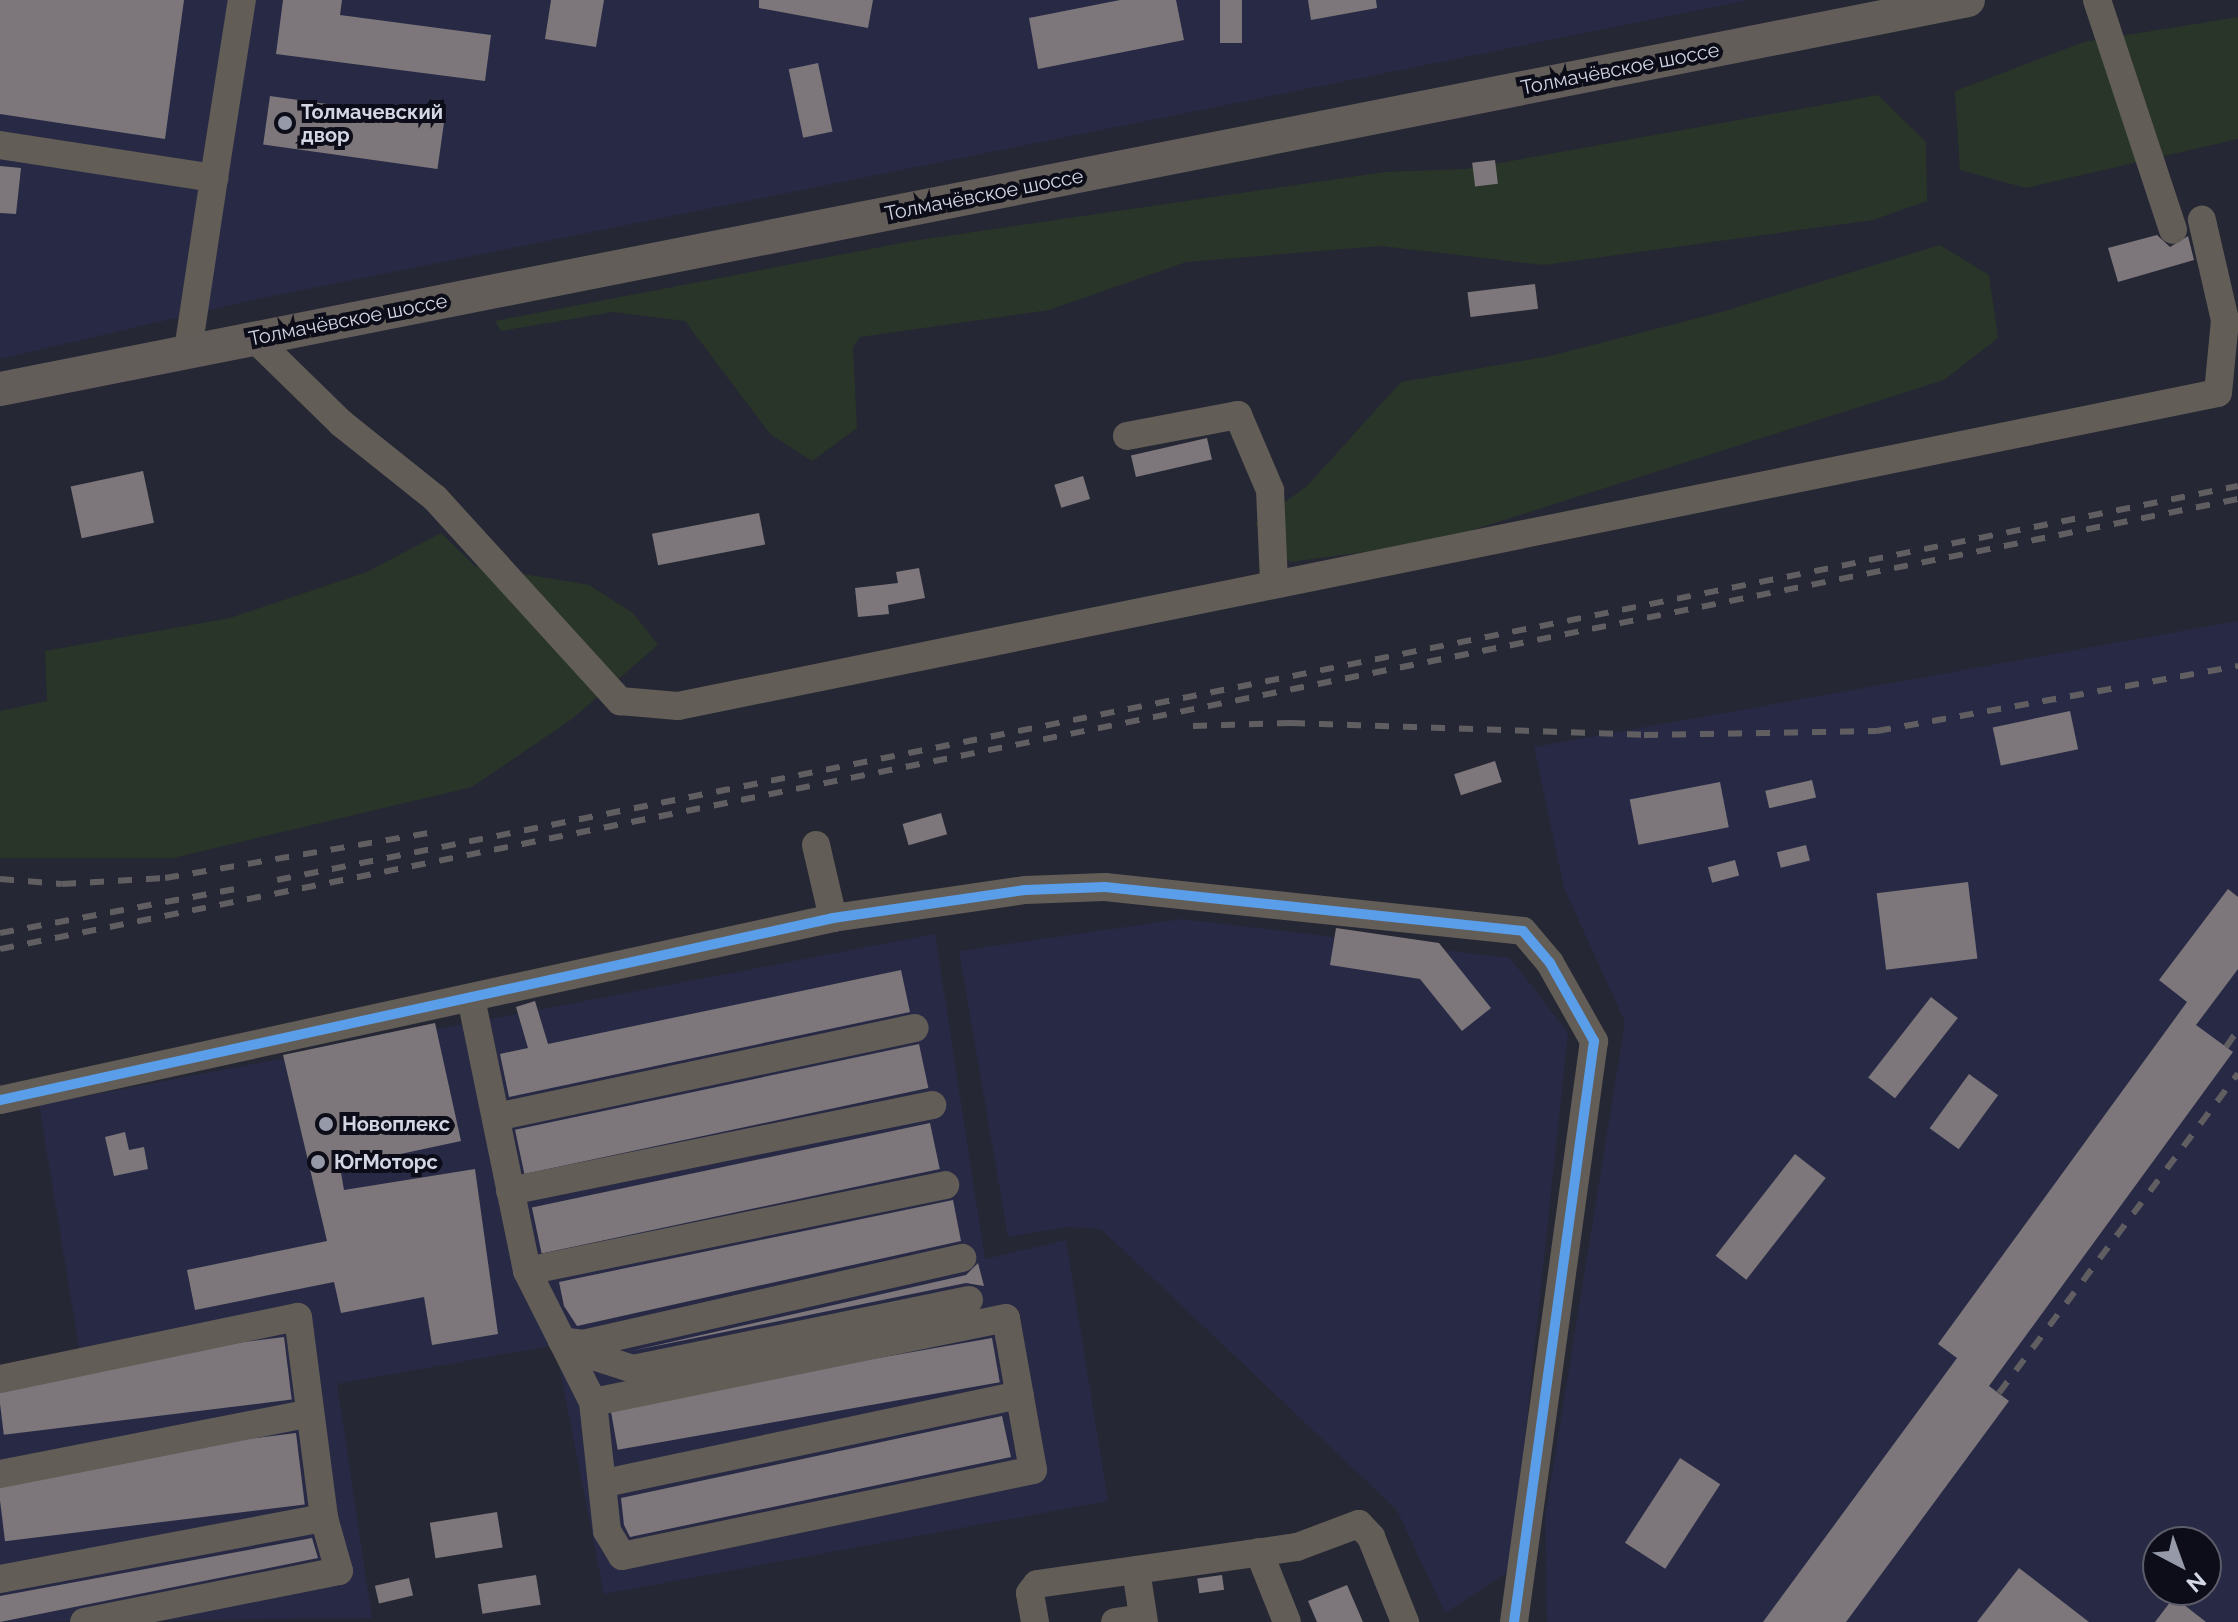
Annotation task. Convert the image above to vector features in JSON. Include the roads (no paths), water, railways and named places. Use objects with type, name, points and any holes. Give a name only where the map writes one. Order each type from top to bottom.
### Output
[{"type":"main road","name":"Толмачёвское шоссе","points":[[0,389],[1968,0]]},
{"type":"street","points":[[188,350],[242,0]]},
{"type":"street","points":[[2097,0],[2173,230]]},
{"type":"street","points":[[0,145],[214,178]]},
{"type":"street","points":[[254,338],[341,423],[435,498],[620,701],[678,706],[1274,582],[2218,393],[2225,320],[2202,220]]},
{"type":"street","points":[[1127,436],[1238,415],[1270,490],[1274,582]]},
{"type":"street","points":[[816,845],[833,918]]},
{"type":"street","points":[[0,1100],[833,918],[1025,890],[1105,887],[1523,931],[1550,963],[1594,1041],[1514,1622]]},
{"type":"street","points":[[471,998],[527,1271],[572,1342],[593,1402],[605,1483],[607,1531],[622,1556],[1033,1470],[1006,1318],[593,1402]]},
{"type":"street","points":[[496,1117],[915,1028]]},
{"type":"street","points":[[510,1191],[932,1105]]},
{"type":"street","points":[[527,1271],[945,1185]]},
{"type":"street","points":[[572,1342],[962,1258]]},
{"type":"street","points":[[572,1342],[596,1357],[633,1369],[969,1300]]},
{"type":"street","points":[[0,1379],[298,1317],[324,1518],[339,1571],[84,1622]]},
{"type":"street","points":[[605,1483],[1020,1395]]},
{"type":"street","points":[[0,1474],[310,1413]]},
{"type":"street","points":[[0,1579],[324,1518]]},
{"type":"street","points":[[1035,1622],[1030,1593],[1037,1584],[1297,1547],[1359,1524],[1371,1537],[1405,1622]]},
{"type":"street","points":[[1259,1552],[1287,1622]]},
{"type":"street","points":[[1134,1621],[1136,1570]]},
{"type":"railway","points":[[277,880],[2238,486]]},
{"type":"railway","points":[[0,949],[2238,499]]},
{"type":"railway","points":[[1193,726],[1291,723],[1644,735],[1877,731],[2238,666]]},
{"type":"railway","points":[[0,879],[62,884],[165,878],[435,832]]},
{"type":"railway","points":[[0,933],[246,887]]},
{"type":"railway","points":[[2226,1047],[2238,1030]]},
{"type":"railway","points":[[1999,1393],[2238,1073]]},
{"type":"place","name":"Толмачевский двор","points":[[285,123]]},
{"type":"place","name":"Новоплекс","points":[[326,1124]]},
{"type":"place","name":"ЮгМоторс","points":[[318,1162]]}]
